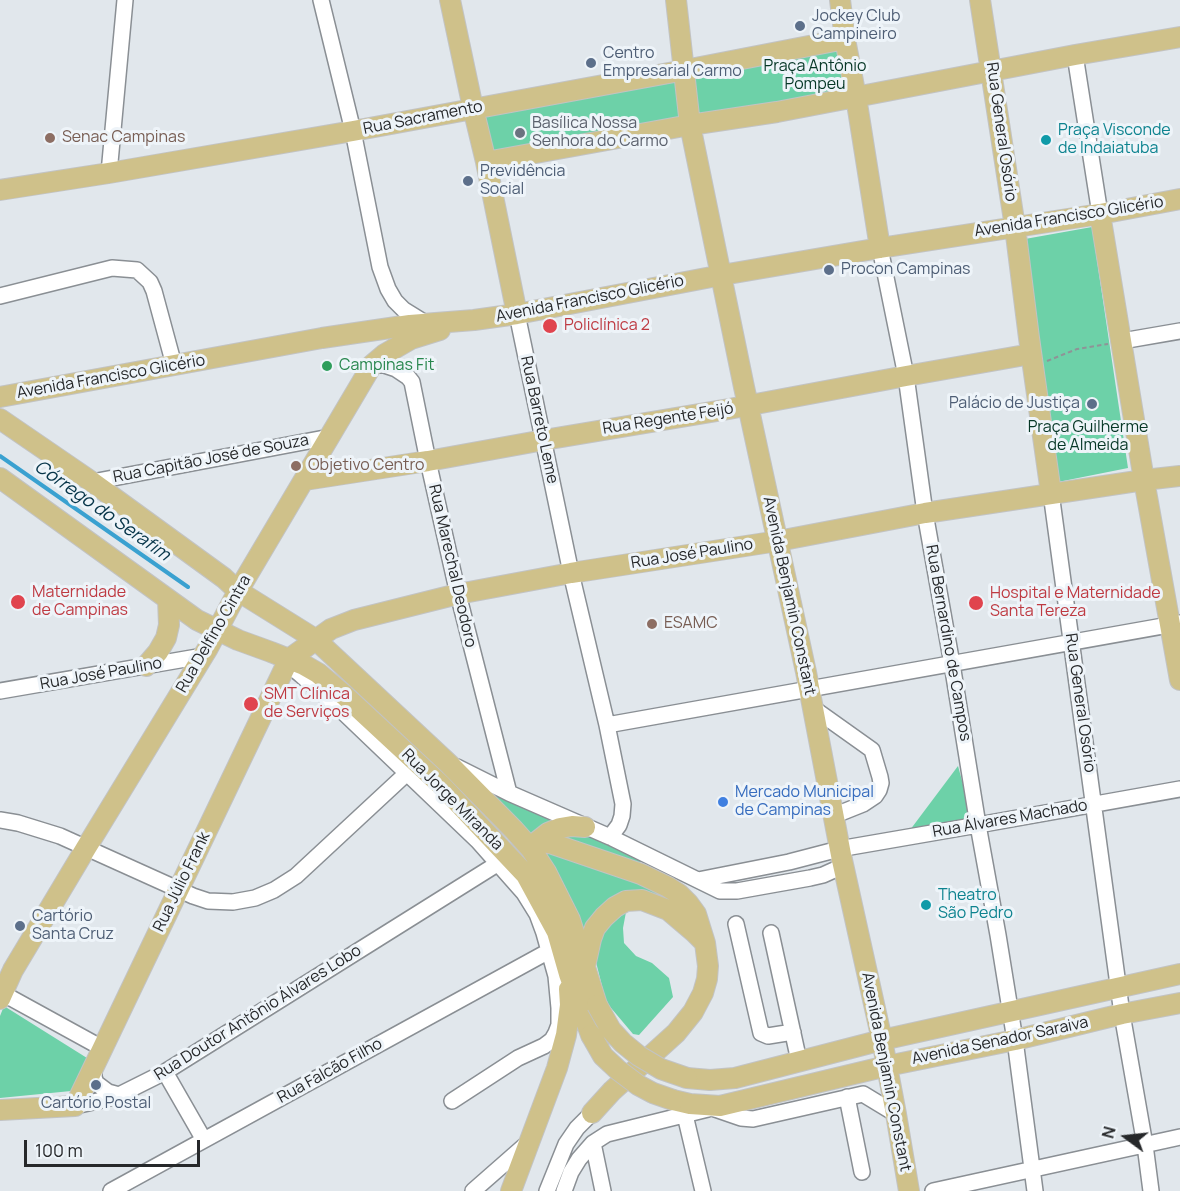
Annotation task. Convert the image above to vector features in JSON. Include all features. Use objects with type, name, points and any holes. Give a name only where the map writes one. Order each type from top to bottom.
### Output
[{"type":"main road","name":"Rua Barreto Leme","points":[[450,0],[517,314]]},
{"type":"main road","name":"Avenida Benjamin Constant","points":[[676,0],[690,125],[811,699],[841,858],[882,1040],[909,1191]]},
{"type":"main road","name":"Rua Bernardino de Campos","points":[[840,0],[880,248]]},
{"type":"main road","name":"Rua General Osório","points":[[980,0],[1015,227],[1051,493]]},
{"type":"main road","points":[[486,162],[690,125],[777,112],[1180,37]]},
{"type":"main road","name":"Rua Sacramento","points":[[0,190],[353,131],[845,39]]},
{"type":"main road","name":"Avenida Francisco Glicério","points":[[0,397],[322,338],[424,323],[474,320],[517,314],[722,274],[1100,214],[1180,199]]},
{"type":"main road","points":[[1100,214],[1144,480],[1175,623],[1180,680]]},
{"type":"main road","name":"Rua Delfino Cintra","points":[[1,995],[13,970],[203,657],[238,591],[372,365],[385,354],[411,339],[474,320]]},
{"type":"main road","name":"Rua Regente Feijó","points":[[305,480],[749,406],[906,376],[1032,360]]},
{"type":"main road","name":"Rua Jorge Miranda","points":[[0,419],[92,482],[224,578],[238,591],[315,639],[448,764],[514,830],[534,845],[570,920],[577,970]]},
{"type":"main road","name":"Rua José Paulino","points":[[290,660],[331,628],[458,594],[571,573],[778,541],[925,513],[1180,476]]},
{"type":"main road","points":[[0,478],[197,620],[217,631],[290,660]]},
{"type":"main road","points":[[146,666],[166,638],[169,625],[168,599]]},
{"type":"main road","name":"Rua Jorge Miranda","points":[[290,660],[318,673],[344,695],[441,785],[526,875],[597,1005]]},
{"type":"main road","name":"Rua Júlio Frank","points":[[75,1106],[290,660]]},
{"type":"main road","points":[[526,875],[526,866],[534,845],[548,833],[560,828],[585,826]]},
{"type":"main road","points":[[534,845],[553,844],[641,874],[668,887],[679,894],[696,914],[705,943],[707,979],[693,1012],[676,1033],[612,1090],[592,1113]]},
{"type":"main road","points":[[512,1191],[557,1068],[566,1035],[577,970],[595,928],[604,916],[626,901],[642,900],[668,910],[705,943]]},
{"type":"main road","name":"Avenida Senador Saraiva","points":[[577,970],[591,1035],[603,1056],[638,1085],[679,1107],[690,1104],[716,1107],[887,1066],[1180,1003]]},
{"type":"main road","name":"Avenida Senador Saraiva","points":[[597,1005],[611,1030],[639,1056],[662,1069],[687,1078],[710,1080],[735,1078],[882,1040],[1180,974]]},
{"type":"main road","name":"Rua Doutor Antônio Álvares Lobo","points":[[0,1110],[75,1106]]},
{"type":"street","points":[[109,173],[124,0]]},
{"type":"street","points":[[321,0],[353,131],[380,267],[395,301],[424,323]]},
{"type":"street","points":[[1075,55],[1100,214]]},
{"type":"street","name":"Rua Bernardino de Campos","points":[[880,248],[906,376],[925,513],[998,935],[1015,1040],[1035,1191]]},
{"type":"street","points":[[0,296],[112,268],[137,270],[150,282],[154,291],[174,365]]},
{"type":"street","name":"Rua Barreto Leme","points":[[517,314],[571,573],[623,804],[619,825],[610,837]]},
{"type":"street","points":[[1122,341],[1180,331]]},
{"type":"street","name":"Rua Marechal Deodoro","points":[[372,365],[384,365],[396,369],[412,382],[458,594],[509,793]]},
{"type":"street","name":"Rua Capitão José de Souza","points":[[92,482],[330,436]]},
{"type":"street","name":"Rua General Osório","points":[[1051,493],[1122,1014],[1151,1191]]},
{"type":"street","points":[[607,725],[811,699],[952,664],[1175,623]]},
{"type":"street","name":"Rua José Paulino","points":[[0,691],[203,657]]},
{"type":"street","name":"Rua Jorge Miranda","points":[[290,660],[295,670],[478,841],[524,893],[537,914],[556,976],[559,1025],[552,1040],[544,1046],[511,1062],[452,1101]]},
{"type":"street","points":[[811,699],[872,750],[880,777],[881,783],[875,796],[863,804],[833,816]]},
{"type":"street","name":"Rua Jorge Miranda","points":[[448,764],[610,837],[720,891],[737,891],[823,875],[841,858]]},
{"type":"street","points":[[0,820],[38,828],[60,836],[208,901],[232,902],[255,898],[274,890],[296,876],[407,773]]},
{"type":"street","name":"Rua Álvares Machado","points":[[841,858],[978,825],[1180,789]]},
{"type":"street","points":[[698,880],[789,862],[841,858]]},
{"type":"street","name":"Rua Doutor Antônio Álvares Lobo","points":[[75,1106],[119,1095],[165,1072],[497,864]]},
{"type":"street","points":[[736,924],[761,1033],[768,1036],[793,1032]]},
{"type":"street","points":[[771,933],[799,1061]]},
{"type":"street","name":"Rua Falcão Filho","points":[[111,1191],[549,951]]},
{"type":"street","points":[[1,995],[98,1057],[94,1077],[96,1083],[108,1092],[119,1095]]},
{"type":"street","points":[[165,1072],[204,1140]]},
{"type":"street","points":[[716,1107],[741,1118],[753,1119],[863,1094],[896,1113]]},
{"type":"street","points":[[847,1097],[862,1172]]},
{"type":"street","points":[[564,1191],[571,1172],[593,1143],[607,1134],[679,1107],[703,1191]]},
{"type":"street","points":[[547,1191],[566,1144],[577,1128],[592,1113]]},
{"type":"street","points":[[933,1191],[1180,1137]]},
{"type":"street","points":[[473,1191],[532,1139]]},
{"type":"street","points":[[593,1143],[603,1191]]},
{"type":"path","points":[[1032,360],[1122,341]]},
{"type":"green space","name":"Praça Antônio Pompeu","points":[[844,39],[854,100],[486,162],[473,111]]},
{"type":"green space","name":"Praça Guilherme de Almeida","points":[[1092,227],[1128,468],[1058,482],[1025,239]]},
{"type":"green space","points":[[958,766],[973,821],[910,830]]},
{"type":"green space","points":[[478,786],[642,858],[638,867],[531,839]]},
{"type":"green space","points":[[540,850],[651,885],[681,903],[693,920],[631,894],[583,934],[568,893]]},
{"type":"green space","points":[[626,912],[623,928],[624,943],[636,956],[652,963],[669,978],[673,997],[639,1035],[633,1034],[606,1002],[595,958],[603,931]]},
{"type":"green space","points":[[4,1006],[87,1058],[71,1091],[0,1098],[0,1016]]},
{"type":"waterway","name":"Córrego do Serafim","points":[[0,456],[188,587]]},
{"type":"place","name":"Jockey Club Campineiro","points":[[800,26]]},
{"type":"place","name":"Centro Empresarial Carmo","points":[[591,63]]},
{"type":"place","name":"Basílica Nossa Senhora do Carmo","points":[[520,133]]},
{"type":"place","name":"Senac Campinas","points":[[50,138]]},
{"type":"place","name":"Praça Visconde de Indaiatuba","points":[[1046,140]]},
{"type":"place","name":"Previdência Social","points":[[468,181]]},
{"type":"place","name":"Procon Campinas","points":[[829,270]]},
{"type":"place","name":"Policlínica 2","points":[[550,326]]},
{"type":"place","name":"Campinas Fit","points":[[327,366]]},
{"type":"place","name":"Palácio de Justiça","points":[[1092,404]]},
{"type":"place","name":"Objetivo Centro","points":[[296,466]]},
{"type":"place","name":"Maternidade de Campinas","points":[[18,602]]},
{"type":"place","name":"Hospital e Maternidade Santa Tereza","points":[[976,603]]},
{"type":"place","name":"ESAMC","points":[[652,624]]},
{"type":"place","name":"SMT Clínica de Serviços","points":[[251,704]]},
{"type":"place","name":"Mercado Municipal de Campinas","points":[[723,802]]},
{"type":"place","name":"Theatro São Pedro","points":[[926,905]]},
{"type":"place","name":"Cartório Santa Cruz","points":[[20,926]]},
{"type":"place","name":"Cartório Postal","points":[[96,1085]]}]
